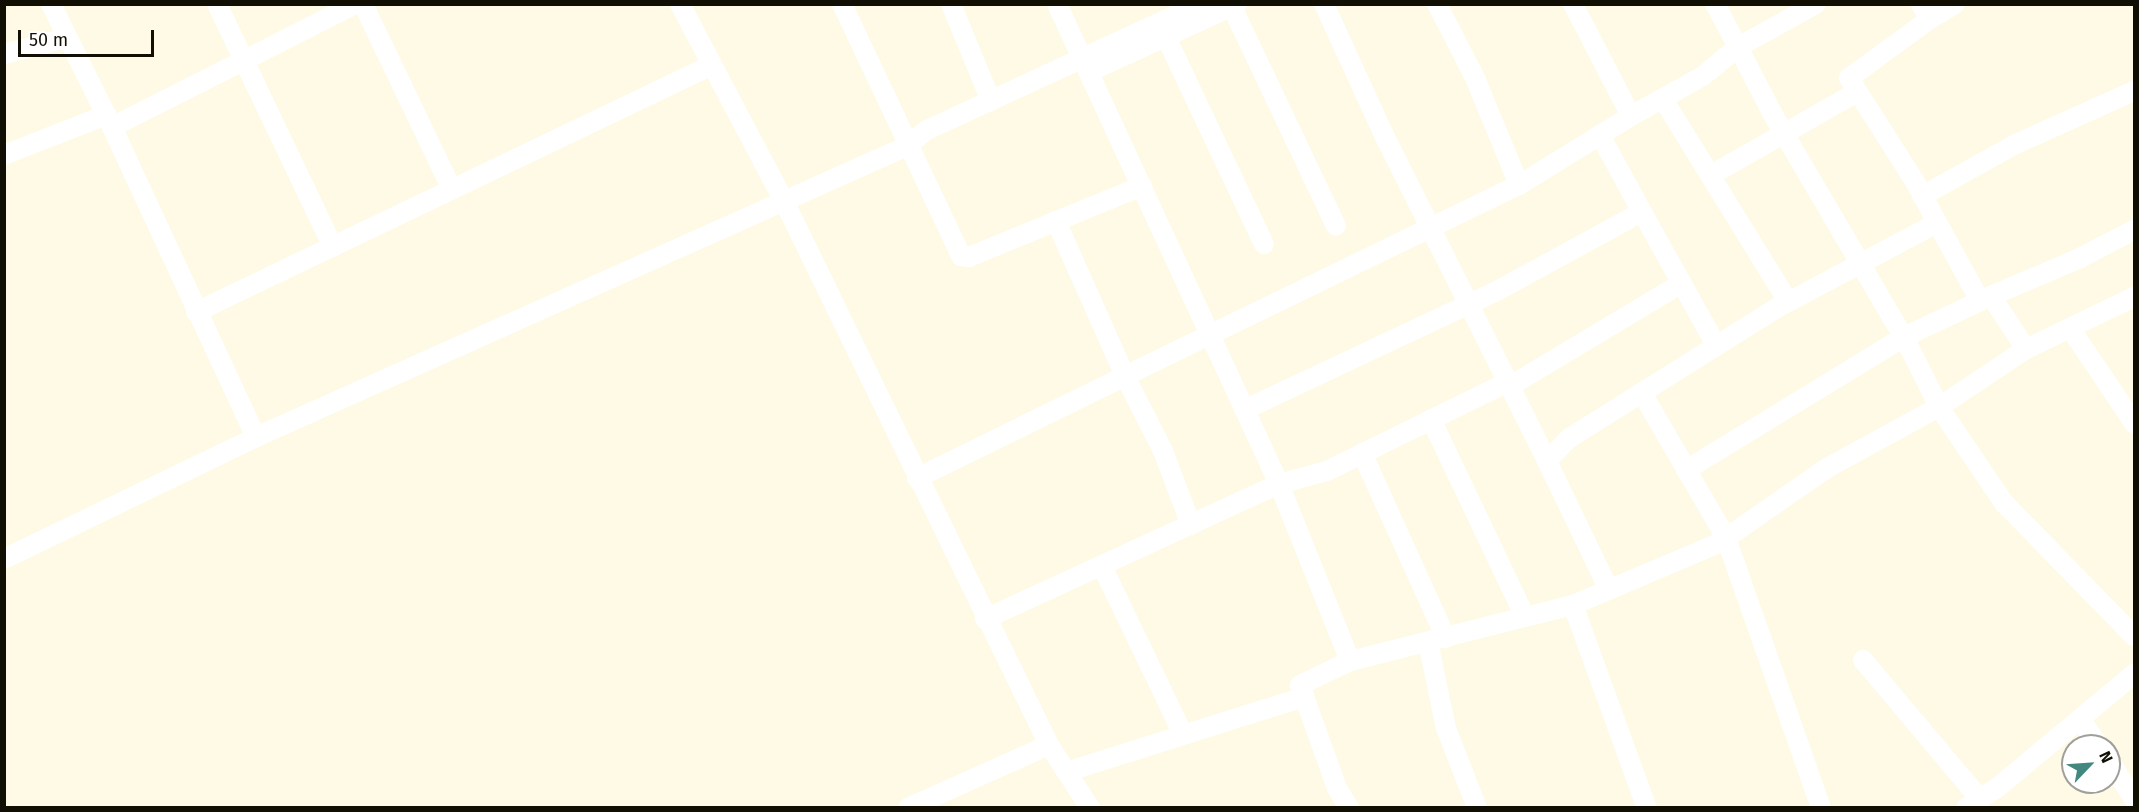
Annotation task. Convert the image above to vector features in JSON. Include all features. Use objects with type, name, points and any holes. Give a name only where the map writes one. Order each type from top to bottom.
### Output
[{"type":"street","points":[[51,4],[109,121],[256,437]]},
{"type":"street","points":[[217,4],[333,247]]},
{"type":"street","points":[[4,155],[109,121],[356,4]]},
{"type":"street","points":[[363,4],[452,190]]},
{"type":"street","points":[[680,4],[710,66],[785,203],[1048,745],[1090,807]]},
{"type":"street","points":[[842,4],[912,144],[961,256],[969,257],[1142,186]]},
{"type":"street","points":[[951,4],[991,101]]},
{"type":"street","points":[[1058,4],[1279,484],[1350,661]]},
{"type":"street","points":[[912,144],[933,142],[1086,66],[1200,4]]},
{"type":"street","points":[[1324,4],[1609,590]]},
{"type":"street","points":[[1437,4],[1475,78],[1519,185]]},
{"type":"street","points":[[1574,4],[1631,116]]},
{"type":"street","points":[[1715,4],[1784,134],[1904,337],[1939,407],[2004,503],[2134,636]]},
{"type":"street","points":[[1955,4],[1925,12],[1848,78],[1985,298],[2026,349]]},
{"type":"street","points":[[4,559],[256,437],[785,203],[912,144],[927,130],[991,101],[1166,37],[1234,6],[1336,225]]},
{"type":"street","points":[[917,478],[1208,334],[1519,185],[1631,116],[1703,76],[1738,47],[1805,7]]},
{"type":"street","points":[[1166,37],[1264,244]]},
{"type":"street","points":[[4,54],[68,38]]},
{"type":"street","points":[[196,312],[710,66]]},
{"type":"street","points":[[1922,196],[2016,144],[2134,91]]},
{"type":"street","points":[[1711,175],[1857,92]]},
{"type":"street","points":[[1663,99],[1788,302]]},
{"type":"street","points":[[1600,135],[1716,345]]},
{"type":"street","points":[[1244,410],[1469,304],[1642,212]]},
{"type":"street","points":[[1056,221],[1125,376],[1163,451],[1191,525]]},
{"type":"street","points":[[1547,461],[1568,439],[1716,345],[1859,262],[1937,223]]},
{"type":"street","points":[[1686,470],[1904,337],[1985,298],[2080,258],[2134,230]]},
{"type":"street","points":[[985,619],[1279,484],[1327,471],[1431,419],[1509,384],[1682,283]]},
{"type":"street","points":[[1349,807],[1337,788],[1300,685],[1350,661],[1573,605],[1726,538],[1827,468],[1939,407],[2026,349],[2134,297]]},
{"type":"street","points":[[2070,328],[2134,423]]},
{"type":"street","points":[[1642,393],[1726,538],[1821,807]]},
{"type":"street","points":[[1431,419],[1525,617]]},
{"type":"street","points":[[1362,453],[1437,640],[1446,728],[1477,807]]},
{"type":"street","points":[[1102,566],[1183,734]]},
{"type":"street","points":[[1573,605],[1647,807]]},
{"type":"street","points":[[1863,660],[1973,803],[2134,674]]},
{"type":"street","points":[[1066,772],[1304,697]]},
{"type":"street","points":[[2080,719],[2091,734]]},
{"type":"street","points":[[908,807],[1048,745]]},
{"type":"street","points":[[2121,779],[2134,800]]}]
